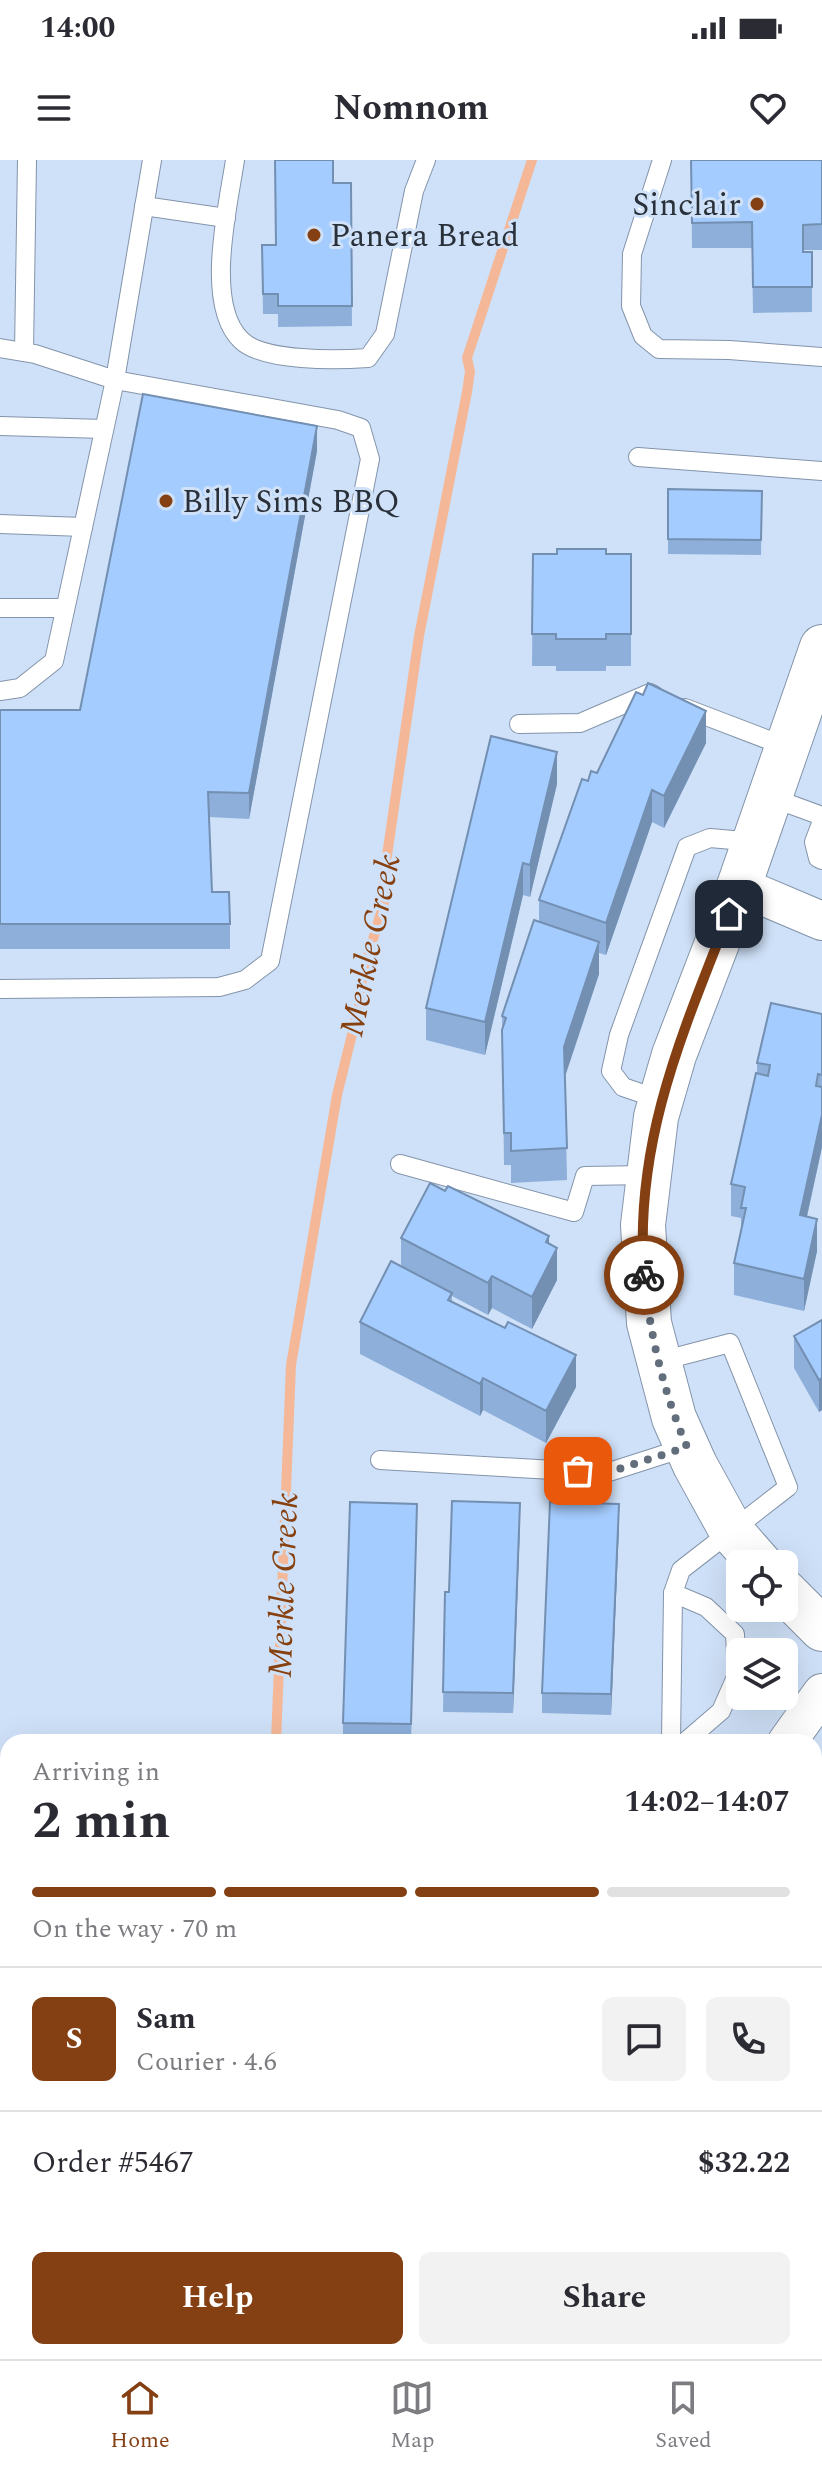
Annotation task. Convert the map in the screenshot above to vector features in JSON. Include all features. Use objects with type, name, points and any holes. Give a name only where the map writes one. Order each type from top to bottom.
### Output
[{"type":"street","points":[[748,1550],[732,1532],[687,1447],[674,1418],[657,1362],[643,1271],[647,1175],[661,1100],[689,1011],[739,886],[787,747],[813,703],[821,650]]},
{"type":"street","points":[[739,886],[822,921]]},
{"type":"street","points":[[798,1605],[822,1629]]},
{"type":"street","points":[[793,1734],[822,1693]]},
{"type":"lane","points":[[24,352],[27,160]]},
{"type":"lane","points":[[0,691],[20,688],[54,661],[115,380],[152,160]]},
{"type":"lane","points":[[235,160],[220,256],[225,317],[242,342],[272,354],[333,360],[368,358],[385,334],[414,191],[426,160]]},
{"type":"lane","points":[[662,160],[632,254],[631,306],[643,336],[659,349],[729,350],[822,357]]},
{"type":"lane","points":[[144,206],[226,218]]},
{"type":"lane","points":[[0,348],[24,352],[115,380],[338,420],[361,428],[370,459],[270,961],[245,980],[219,987],[0,989]]},
{"type":"lane","points":[[0,426],[104,429]]},
{"type":"lane","points":[[638,457],[822,471]]},
{"type":"lane","points":[[0,524],[83,527]]},
{"type":"lane","points":[[0,608],[65,608]]},
{"type":"lane","points":[[519,724],[580,723],[650,693],[787,747]]},
{"type":"lane","points":[[770,797],[822,819],[814,842],[818,858],[822,860]]},
{"type":"lane","points":[[661,1100],[623,1087],[611,1071],[619,1035],[687,847],[710,838],[755,842]]},
{"type":"lane","points":[[400,1164],[574,1212],[585,1176],[647,1175]]},
{"type":"lane","points":[[657,1362],[730,1343],[788,1487],[681,1570],[673,1593],[671,1734]]},
{"type":"lane","points":[[380,1460],[606,1473],[687,1447]]},
{"type":"lane","points":[[673,1593],[706,1607],[735,1634],[737,1675],[721,1711],[694,1734]]},
{"type":"building","name":"Panera Bread","points":[[275,160],[333,160],[333,183],[351,183],[352,306],[278,306],[278,294],[263,294],[262,245],[276,245]]},
{"type":"building","name":"Sinclair","points":[[691,160],[822,160],[822,224],[803,225],[803,252],[812,252],[812,287],[753,287],[752,222],[692,223]]},
{"type":"building","points":[[143,394],[317,426],[249,793],[208,792],[212,892],[229,892],[230,924],[0,924],[0,710],[80,710]]},
{"type":"building","points":[[668,489],[762,491],[761,540],[668,539]]},
{"type":"building","points":[[557,549],[606,549],[606,554],[631,554],[631,634],[606,634],[606,639],[556,639],[556,634],[532,634],[533,554],[557,554]]},
{"type":"building","points":[[648,683],[706,711],[664,796],[652,790],[606,923],[539,900],[582,779],[588,781],[591,771],[597,773],[636,692],[643,695]]},
{"type":"building","points":[[491,736],[557,752],[530,865],[523,863],[485,1022],[426,1008]]},
{"type":"building","points":[[534,920],[599,942],[564,1047],[567,1148],[511,1151],[511,1133],[504,1133],[502,1030],[506,1018],[502,1016]]},
{"type":"building","points":[[771,1003],[822,1014],[822,1075],[818,1074],[816,1086],[822,1087],[822,1115],[800,1215],[817,1219],[804,1279],[734,1263],[746,1208],[741,1208],[745,1187],[731,1184],[756,1073],[768,1076],[770,1065],[757,1063]]},
{"type":"building","points":[[430,1183],[445,1191],[448,1186],[549,1236],[546,1242],[557,1248],[532,1297],[492,1276],[488,1283],[401,1238]]},
{"type":"building","points":[[391,1261],[452,1293],[448,1300],[505,1328],[508,1322],[576,1355],[546,1411],[483,1378],[480,1384],[360,1322]]},
{"type":"building","points":[[822,1320],[822,1378],[819,1380],[794,1336]]},
{"type":"building","points":[[452,1501],[520,1503],[513,1693],[443,1692],[445,1592],[449,1592]]},
{"type":"building","points":[[350,1502],[417,1504],[411,1724],[343,1723]]},
{"type":"building","points":[[550,1502],[619,1504],[611,1694],[542,1693]]},
{"type":"waterway","name":"Merkle Creek","points":[[276,1734],[291,1365],[337,1095],[360,1002],[362,976],[385,899],[384,876],[419,636],[467,392],[470,371],[467,358],[532,160]]},
{"type":"way so far","points":[[578,1471],[606,1473],[687,1447],[660,1374],[649,1323],[644,1275]]},
{"type":"place","name":"Sinclair","points":[[757,204]]},
{"type":"place","name":"Panera Bread","points":[[314,235]]},
{"type":"place","name":"Billy Sims BBQ","points":[[166,501]]},
{"type":"route","points":[[644,1275],[643,1225],[656,1117],[689,1011],[729,914]]}]
